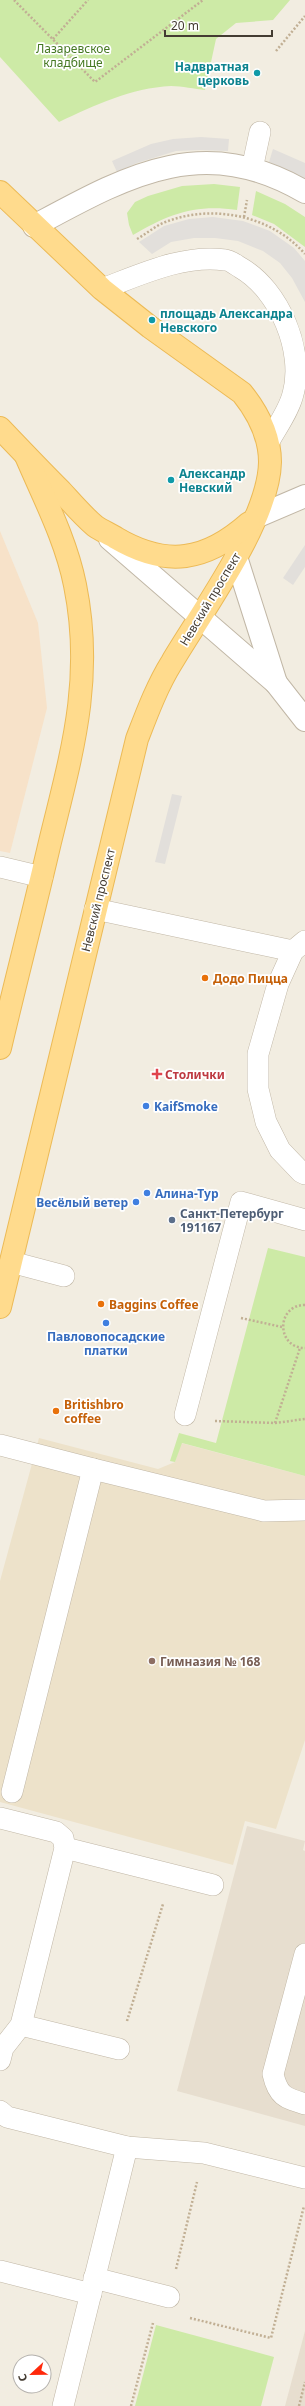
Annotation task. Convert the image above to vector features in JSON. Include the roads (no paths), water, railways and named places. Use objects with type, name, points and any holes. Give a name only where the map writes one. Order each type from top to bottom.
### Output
[{"type":"main road","points":[[0,192],[34,226],[102,288],[150,327],[242,393],[257,414],[268,443],[270,462],[268,481],[256,517],[226,542],[192,556],[172,557],[154,555],[136,550],[95,526],[0,428]]},
{"type":"main road","points":[[0,1048],[76,734],[83,667],[80,619],[75,585],[64,544],[26,456]]},
{"type":"main road","name":"Невский проспект","points":[[0,1306],[133,754],[143,723],[163,676],[200,618],[236,557],[256,517]]},
{"type":"street","points":[[34,226],[95,193],[141,173],[160,168],[206,162],[252,169],[291,184],[305,192]]},
{"type":"street","points":[[256,517],[305,496]]},
{"type":"street","points":[[95,526],[276,683],[305,720]]},
{"type":"street","points":[[236,557],[276,683]]},
{"type":"lane","points":[[252,169],[260,132]]},
{"type":"lane","points":[[102,288],[196,258],[226,260],[251,274],[276,301],[291,333],[296,367],[294,394],[268,443]]},
{"type":"lane","points":[[0,867],[42,877]]},
{"type":"lane","points":[[95,909],[299,946],[278,984],[258,1054],[258,1089],[266,1122],[280,1150],[301,1172],[305,1174]]},
{"type":"lane","points":[[185,1415],[241,1202],[305,1220]]},
{"type":"lane","points":[[11,1262],[64,1276]]},
{"type":"lane","points":[[0,1445],[93,1470],[264,1510],[305,1510]]},
{"type":"lane","points":[[12,1792],[93,1470]]},
{"type":"lane","points":[[0,1818],[56,1832],[63,1838],[65,1848],[21,2025],[3,2048],[0,2060]]},
{"type":"lane","points":[[65,1848],[213,1885]]},
{"type":"lane","points":[[305,1954],[273,2074],[276,2089],[288,2099],[305,2104]]},
{"type":"lane","points":[[21,2025],[119,2049]]},
{"type":"lane","points":[[0,2111],[7,2117],[128,2147],[204,2153],[305,2178]]},
{"type":"lane","points":[[63,2406],[128,2147]]},
{"type":"lane","points":[[0,2272],[92,2286],[167,2304]]},
{"type":"place","name":"Надвратная церковь","points":[[257,73]]},
{"type":"place","name":"площадь Александра Невского","points":[[152,320]]},
{"type":"place","name":"Александр Невский","points":[[171,480]]},
{"type":"place","name":"Додо Пицца","points":[[205,978]]},
{"type":"place","name":"Столички","points":[[157,1074]]},
{"type":"place","name":"KaifSmoke","points":[[146,1106]]},
{"type":"place","name":"Алина-Тур","points":[[147,1193]]},
{"type":"place","name":"Весёлый ветер","points":[[136,1202]]},
{"type":"place","name":"Санкт-Петербург 191167","points":[[172,1220]]},
{"type":"place","name":"Baggins Coffee","points":[[101,1304]]},
{"type":"place","name":"Павловопосадские платки","points":[[106,1323]]},
{"type":"place","name":"Britishbro coffee","points":[[56,1411]]},
{"type":"place","name":"Гимназия № 168","points":[[152,1661]]},
{"type":"park label","name":"Лазаревское кладбище","points":[[73,55]]}]
